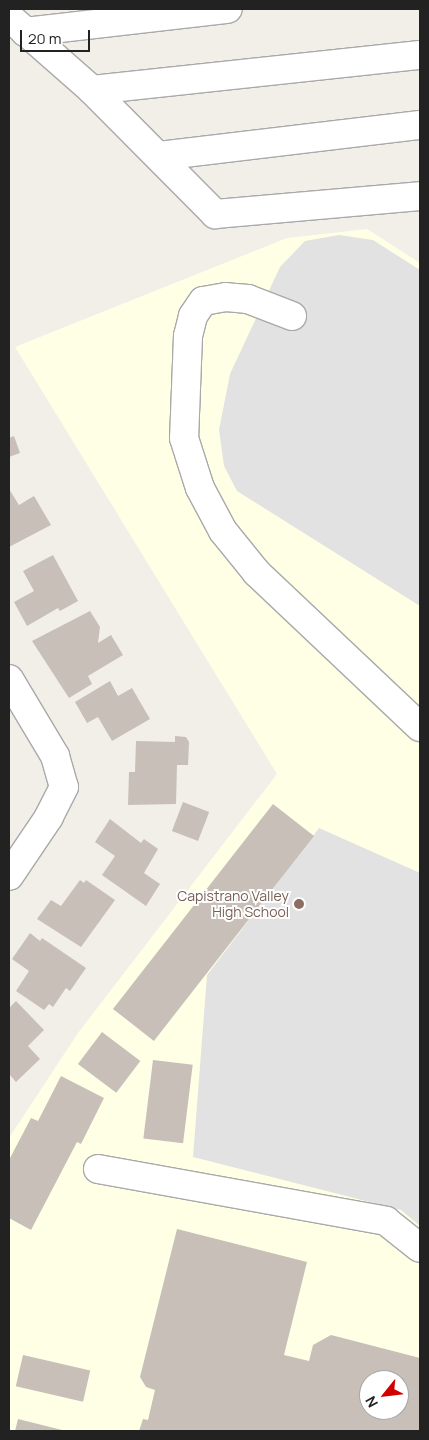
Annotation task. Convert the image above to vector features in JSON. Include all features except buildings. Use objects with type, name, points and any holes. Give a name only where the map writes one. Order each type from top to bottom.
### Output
[{"type":"street","points":[[17,24],[228,9]]},
{"type":"street","points":[[17,24],[92,90],[215,214],[388,201],[420,196]]},
{"type":"street","points":[[92,90],[420,55]]},
{"type":"street","points":[[159,156],[420,125]]},
{"type":"street","points":[[388,201],[420,217]]},
{"type":"street","points":[[292,316],[248,299],[226,297],[203,301],[193,316],[188,336],[184,438],[204,497],[223,530],[257,573],[420,728]]},
{"type":"street","points":[[9,679],[55,756],[64,786],[49,817],[9,876]]},
{"type":"street","points":[[98,1169],[386,1221],[420,1248]]},
{"type":"shaded area","name":"Capistrano Valley High School","points":[[367,229],[420,263],[420,1431],[9,1431],[9,1138],[78,1033],[277,774],[15,347],[287,238]]},
{"type":"shaded area","points":[[339,235],[373,240],[420,270],[420,606],[237,491],[224,466],[219,430],[230,374],[280,267],[305,241]]},
{"type":"shaded area","points":[[319,828],[420,873],[420,1226],[401,1210],[193,1157],[207,975]]},
{"type":"place","name":"Capistrano Valley High School","points":[[299,904]]}]
